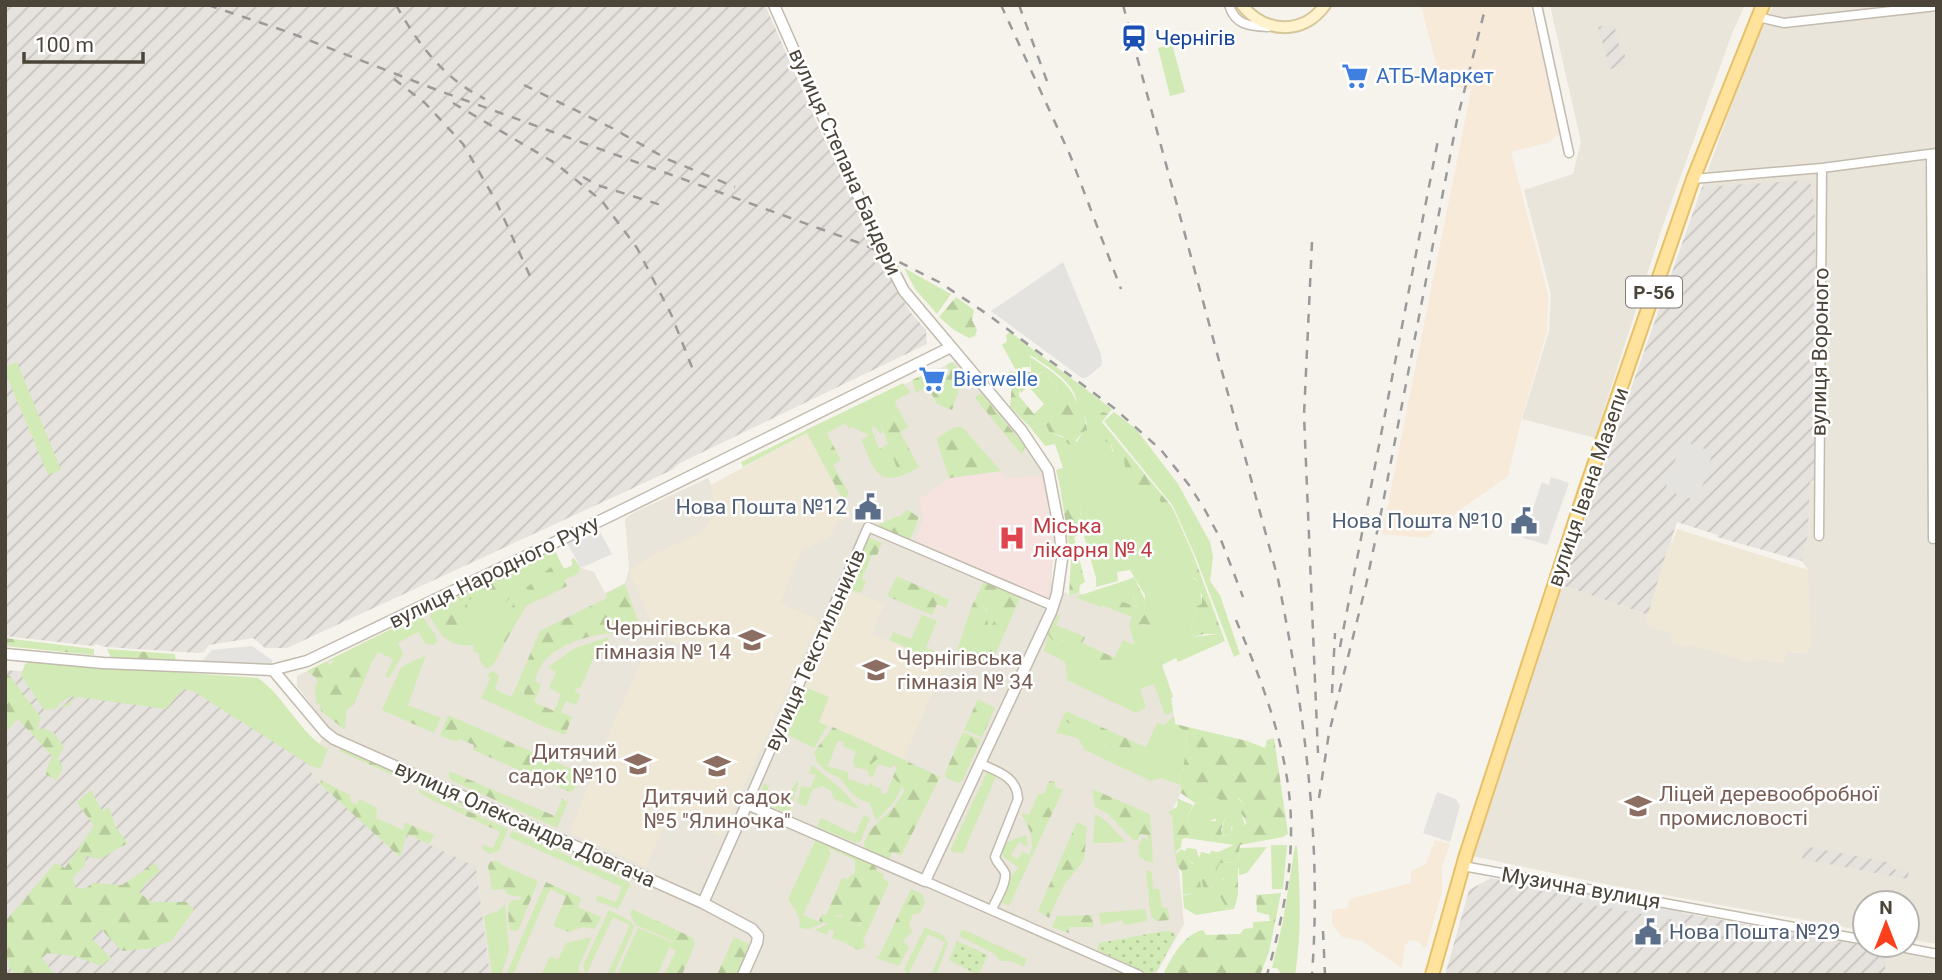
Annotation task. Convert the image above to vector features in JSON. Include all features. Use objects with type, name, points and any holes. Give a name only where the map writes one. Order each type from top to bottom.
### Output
[{"type":"main road","points":[[1241,5],[1261,23],[1288,28],[1302,25],[1314,18],[1325,5]]},
{"type":"main road","name":"вулиця Івана Мазепи","points":[[1432,975],[1463,866],[1586,488],[1693,179],[1761,11]]},
{"type":"street","name":"вулиця Степана Бандери","points":[[774,5],[878,241],[904,291],[951,347]]},
{"type":"street","points":[[1536,5],[1569,153]]},
{"type":"street","points":[[1761,11],[1784,23],[1937,6]]},
{"type":"street","points":[[1231,8],[1239,22],[1249,26],[1272,27]]},
{"type":"street","points":[[1693,179],[1822,168],[1934,153],[1933,539]]},
{"type":"street","name":"вулиця Вороного","points":[[1819,536],[1822,168]]},
{"type":"street","points":[[925,881],[1053,606],[1062,559],[1048,470],[1022,430],[951,347]]},
{"type":"street","name":"вулиця Народного Руху","points":[[5,654],[117,664],[273,670],[307,661],[951,347]]},
{"type":"street","name":"вулиця Текстильників","points":[[703,903],[868,527],[1053,606]]},
{"type":"street","name":"вулиця Олександра Довгача","points":[[273,670],[325,732],[334,739],[703,903],[752,929],[758,936],[757,943],[743,975]]},
{"type":"street","points":[[981,764],[1012,780],[1018,799],[995,857],[996,863],[1005,873],[992,909]]},
{"type":"street","points":[[747,804],[1139,975]]},
{"type":"street","name":"Музична вулиця","points":[[1463,866],[1851,937]]},
{"type":"shaded area","points":[[5,5],[765,5],[822,135],[894,285],[911,313],[926,330],[927,344],[680,463],[672,470],[287,648],[265,648],[253,638],[209,645],[204,652],[198,653],[105,647],[96,644],[93,646],[5,636]]},
{"type":"shaded area","points":[[1421,5],[1530,5],[1562,132],[1548,143],[1511,152],[1548,295],[1547,331],[1508,476],[1460,510],[1427,538],[1382,534],[1471,90],[1441,83]]},
{"type":"shaded area","points":[[1550,5],[1745,5],[1733,31],[1662,228],[1595,438],[1522,419],[1549,331],[1551,294],[1524,190],[1573,174],[1581,142]]},
{"type":"shaded area","points":[[1774,5],[1937,5],[1937,944],[1921,941],[1921,889],[1851,889],[1851,928],[1599,883],[1472,856],[1562,585],[1648,615],[1646,625],[1673,634],[1687,647],[1688,643],[1746,661],[1759,658],[1783,663],[1786,652],[1806,653],[1808,570],[1802,561],[1808,534],[1810,482],[1816,477],[1815,208],[1810,181],[1702,187],[1756,36]]},
{"type":"shaded area","points":[[1614,24],[1621,53],[1624,53],[1626,58],[1623,59],[1625,65],[1610,69],[1598,27]]},
{"type":"shaded area","points":[[1810,180],[1815,208],[1816,477],[1810,482],[1808,534],[1802,561],[1717,537],[1718,535],[1677,522],[1648,615],[1562,585],[1702,187]]},
{"type":"shaded area","points":[[1063,262],[1101,354],[1102,365],[1086,378],[1082,378],[991,311]]},
{"type":"shaded area","points":[[955,361],[1035,455],[1043,475],[1055,534],[1051,582],[1069,595],[1079,593],[1162,628],[1162,665],[1173,697],[1175,724],[1187,733],[1179,773],[1181,793],[1173,808],[1184,924],[1155,975],[490,975],[476,867],[400,857],[311,776],[311,766],[327,726],[297,686],[297,676],[554,549],[564,569],[573,565],[571,560],[574,558],[581,568],[594,572],[605,593],[625,583],[629,569],[625,519],[633,513],[708,478],[711,485],[806,434],[805,430]]},
{"type":"shaded area","points":[[807,434],[851,517],[836,523],[831,536],[801,551],[780,603],[819,620],[721,836],[669,815],[646,867],[570,832],[648,646],[682,659],[694,637],[682,645],[656,635],[629,570],[656,553],[703,532],[715,512],[711,485]]},
{"type":"shaded area","points":[[1682,440],[1707,450],[1711,458],[1698,501],[1665,490]]},
{"type":"shaded area","points":[[1001,472],[1007,479],[1037,476],[1042,479],[1053,534],[1048,598],[919,542],[916,538],[923,521],[920,499],[950,478]]},
{"type":"shaded area","points":[[1551,477],[1569,483],[1547,545],[1523,538],[1542,482],[1549,485]]},
{"type":"shaded area","points":[[598,528],[612,554],[581,568],[567,543]]},
{"type":"shaded area","points":[[1677,529],[1808,570],[1811,647],[1806,653],[1787,652],[1783,663],[1759,658],[1746,661],[1688,644],[1687,648],[1670,643],[1672,634],[1645,625],[1669,543],[1672,543]]},
{"type":"shaded area","name":"Чернігівська гімназія № 34","points":[[846,589],[884,604],[872,634],[945,665],[903,759],[819,722],[812,737],[785,725],[816,655],[820,654],[819,648]]},
{"type":"shaded area","points":[[252,646],[272,660],[272,670],[200,668],[201,662],[212,650]]},
{"type":"shaded area","points":[[5,670],[241,688],[311,766],[312,777],[400,856],[407,834],[476,867],[490,975],[5,975]]},
{"type":"shaded area","points":[[1437,792],[1456,799],[1460,806],[1450,842],[1423,833]]},
{"type":"shaded area","points":[[1435,840],[1450,844],[1442,867],[1442,891],[1426,948],[1422,947],[1420,942],[1410,940],[1405,945],[1402,968],[1362,941],[1342,937],[1332,924],[1332,910],[1347,908],[1350,899],[1411,883],[1411,871],[1426,864]]},
{"type":"shaded area","points":[[1804,846],[1893,863],[1892,869],[1909,872],[1907,879],[1802,859]]},
{"type":"shaded area","points":[[1491,878],[1851,943],[1851,959],[1887,959],[1884,975],[1445,975],[1469,890]]},
{"type":"shaded area","points":[[1574,886],[1684,907],[1681,921],[1570,901]]},
{"type":"shaded area","points":[[1921,957],[1937,960],[1937,975],[1884,975],[1887,959],[1921,959]]},
{"type":"green space","points":[[1172,44],[1185,92],[1170,96],[1158,48]]},
{"type":"green space","points":[[904,268],[951,294],[937,314],[915,289]]},
{"type":"green space","points":[[956,297],[974,310],[972,320],[977,330],[975,336],[969,338],[939,317]]},
{"type":"green space","points":[[1010,332],[1112,409],[1108,414],[1104,412],[1097,415],[1112,451],[1124,456],[1135,474],[1161,501],[1173,529],[1185,536],[1194,557],[1193,578],[1199,582],[1202,604],[1197,606],[1190,628],[1193,637],[1219,634],[1223,642],[1178,662],[1176,658],[1162,665],[1173,697],[1173,712],[1165,715],[1154,684],[1140,689],[1146,707],[1136,713],[1067,680],[1065,662],[1044,651],[1048,634],[1052,640],[1067,641],[1072,646],[1073,657],[1089,668],[1104,661],[1112,662],[1123,640],[1135,645],[1129,625],[1150,626],[1144,613],[1145,595],[1130,570],[1117,572],[1118,581],[1096,587],[1084,536],[1104,527],[1080,534],[1082,503],[1060,486],[1056,470],[1063,468],[1055,444],[1045,446],[1031,428],[1045,423],[1050,433],[1077,442],[1087,424],[1084,415],[1073,410],[1073,405],[1077,403],[1066,381],[1030,355],[1030,367],[1022,367],[1022,373],[1032,379],[1044,371],[1048,373],[1049,380],[1058,386],[1052,405],[1044,404],[1028,386],[1021,393],[1016,382],[1012,383],[1009,371],[1017,372],[1002,345],[1007,341],[1006,335]]},
{"type":"green space","points":[[1030,357],[1064,382],[1077,403],[1073,405],[1073,409],[1084,415],[1087,430],[1070,445],[1063,436],[1050,433],[1045,423],[1031,428],[1010,407],[1012,383],[1015,381],[1020,387],[1019,396],[1034,414],[1044,404],[1052,404],[1058,386],[1049,380],[1048,373],[1044,371],[1038,374],[1036,379],[1023,373],[1031,372]]},
{"type":"green space","points":[[17,362],[61,470],[48,475],[5,372],[5,367]]},
{"type":"green space","points":[[952,362],[968,379],[960,387],[952,410],[937,404],[928,387],[916,393],[912,380],[927,373],[933,382],[950,374],[946,365]]},
{"type":"green space","points":[[903,383],[911,392],[895,401],[897,407],[886,411],[885,417],[880,421],[883,433],[880,434],[875,426],[871,428],[879,448],[893,457],[896,466],[906,474],[887,478],[881,475],[872,464],[861,440],[869,435],[850,426],[849,430],[846,423],[827,433],[829,438],[814,446],[807,433],[743,467],[741,462]]},
{"type":"green space","points":[[981,393],[1025,446],[1022,455],[975,398]]},
{"type":"green space","points":[[897,407],[908,427],[900,432],[919,467],[906,474],[896,466],[893,457],[879,449],[888,444],[880,421],[885,417],[886,411]]},
{"type":"green space","points":[[1114,412],[1136,429],[1178,484],[1210,542],[1213,557],[1210,581],[1220,595],[1240,654],[1234,657],[1173,506],[1104,421]]},
{"type":"green space","points":[[1097,414],[1108,414],[1102,422],[1172,507],[1185,536],[1170,525],[1158,496],[1146,499],[1131,477],[1131,472],[1125,468],[1124,456],[1116,454],[1111,444],[1098,438],[1095,431]]},
{"type":"green space","points":[[955,427],[962,427],[1001,471],[949,478],[937,438]]},
{"type":"green space","points":[[829,438],[841,460],[833,465],[849,493],[844,502],[814,446]]},
{"type":"green space","points":[[1060,486],[1067,487],[1082,503],[1080,534],[1074,537],[1085,582],[1080,585],[1079,593],[1069,595],[1071,559]]},
{"type":"green space","points":[[907,509],[918,517],[909,542],[875,528],[900,517]]},
{"type":"green space","points":[[868,537],[882,543],[877,555],[872,555],[862,579],[866,581],[861,593],[846,588]]},
{"type":"green space","points":[[554,549],[564,569],[573,565],[571,560],[574,558],[580,568],[579,572],[564,580],[567,586],[526,606],[489,668],[485,668],[479,654],[473,651],[474,645],[458,644],[447,639],[430,617],[433,608]]},
{"type":"green space","points":[[554,549],[557,555],[505,579],[517,585],[508,600],[495,610],[483,614],[479,602],[489,596],[480,594],[467,601],[467,618],[460,632],[444,638],[430,617],[433,608]]},
{"type":"green space","points":[[1194,557],[1225,641],[1223,642],[1219,634],[1193,637],[1190,628],[1197,606],[1202,604],[1199,582],[1187,572],[1188,569],[1193,569]]},
{"type":"green space","points":[[559,560],[564,569],[574,565],[577,574],[564,580],[567,586],[539,600],[535,597],[535,592],[529,592],[526,588]]},
{"type":"green space","points":[[897,576],[949,600],[946,608],[937,604],[932,615],[887,596]]},
{"type":"green space","points":[[1134,577],[1145,600],[1144,613],[1156,618],[1159,626],[1129,625],[1132,617],[1100,602],[1101,597],[1109,594],[1138,608],[1133,594],[1126,590],[1127,580]]},
{"type":"green space","points":[[1127,580],[1138,608],[1115,601],[1100,602],[1104,606],[1101,607],[1075,597]]},
{"type":"green space","points":[[984,581],[1021,596],[991,664],[973,659],[986,632],[1001,613],[995,608],[993,593],[986,590],[988,625],[982,628],[977,622],[971,608]]},
{"type":"green space","points":[[625,584],[638,621],[638,634],[613,633],[585,638],[548,657],[535,681],[541,685],[534,702],[554,711],[558,702],[564,705],[561,712],[572,717],[565,735],[538,724],[537,710],[527,706],[524,692],[517,685],[540,631],[607,598],[606,594]]},
{"type":"green space","points":[[985,590],[993,593],[995,608],[1001,613],[986,632],[974,659],[991,664],[985,667],[957,655],[957,651],[971,608],[983,628],[987,611],[983,599]]},
{"type":"green space","points":[[518,596],[527,602],[526,606],[504,644],[504,636],[493,633],[497,618],[510,610]]},
{"type":"green space","points":[[421,614],[437,641],[434,645],[426,644],[418,632],[398,643],[403,654],[389,678],[385,677],[393,659],[378,652],[371,664],[364,658],[354,669],[341,666],[340,660],[327,661]]},
{"type":"green space","points":[[1058,614],[1060,616],[1056,625],[1085,637],[1082,643],[1115,658],[1112,662],[1104,661],[1098,670],[1089,668],[1073,657],[1072,646],[1067,645],[1066,641],[1062,639],[1059,643],[1052,640],[1048,634]]},
{"type":"green space","points":[[922,615],[937,621],[926,648],[937,652],[934,660],[890,640],[893,632],[911,639]]},
{"type":"green space","points":[[609,637],[599,656],[595,654],[581,687],[574,690],[580,695],[576,705],[566,701],[564,705],[558,702],[561,694],[549,688],[556,672],[549,668],[551,665],[575,648]]},
{"type":"green space","points":[[5,638],[94,649],[94,655],[5,646]]},
{"type":"green space","points":[[107,649],[175,654],[176,663],[111,658]]},
{"type":"green space","points":[[426,655],[408,705],[402,709],[402,719],[382,710],[401,667]]},
{"type":"green space","points":[[364,658],[371,664],[354,704],[346,711],[345,730],[321,711],[316,702],[315,686],[318,683],[307,671],[327,661],[330,666],[333,661],[340,660],[341,666],[354,669],[355,659]]},
{"type":"green space","points":[[30,662],[258,678],[310,735],[328,749],[320,769],[311,766],[193,691],[183,689],[166,709],[77,697],[68,706],[60,708],[75,698],[72,696],[61,702],[57,708],[44,710],[21,675],[25,664]]},
{"type":"green space","points":[[494,671],[499,677],[495,689],[511,697],[517,685],[537,710],[538,724],[481,698],[490,679],[487,674]]},
{"type":"green space","points":[[5,676],[10,676],[41,718],[37,730],[43,728],[55,734],[64,747],[58,758],[63,768],[56,780],[45,774],[52,756],[18,719],[5,733]]},
{"type":"green space","points":[[802,686],[829,697],[819,722],[827,726],[814,748],[781,732],[785,726],[791,728],[785,725]]},
{"type":"green space","points":[[978,699],[995,708],[982,737],[964,730]]},
{"type":"green space","points":[[408,705],[441,718],[434,733],[402,719],[402,708]]},
{"type":"green space","points":[[1066,711],[1141,745],[1132,753],[1116,746],[1111,750],[1062,719]]},
{"type":"green space","points":[[448,715],[581,773],[574,790],[570,792],[473,750],[474,745],[440,736]]},
{"type":"green space","points":[[1174,716],[1175,724],[1187,733],[1183,773],[1179,773],[1180,785],[1161,778],[1151,781],[1085,750],[1078,738],[1056,733],[1062,719],[1107,748],[1116,746],[1132,753],[1141,745],[1146,747],[1157,723],[1164,725]]},
{"type":"green space","points":[[1175,724],[1247,741],[1265,748],[1267,740],[1274,738],[1288,834],[1240,845],[1238,862],[1220,863],[1216,871],[1211,873],[1204,870],[1200,873],[1192,867],[1193,862],[1186,871],[1200,880],[1201,888],[1205,877],[1210,879],[1212,888],[1214,879],[1223,880],[1233,868],[1238,868],[1238,895],[1234,909],[1227,910],[1219,894],[1211,906],[1203,904],[1193,893],[1183,895],[1182,872],[1175,855],[1181,849],[1196,849],[1199,858],[1201,852],[1210,854],[1211,851],[1218,852],[1234,845],[1186,838],[1182,839],[1181,847],[1175,853],[1172,816],[1168,812],[1177,807],[1178,799],[1193,805],[1187,817],[1190,822],[1193,818],[1197,819],[1198,825],[1203,821],[1216,821],[1216,815],[1223,811],[1226,815],[1222,835],[1232,833],[1233,819],[1245,826],[1246,822],[1241,813],[1244,806],[1238,798],[1230,807],[1224,807],[1219,799],[1214,797],[1195,803],[1181,793],[1179,773],[1183,773],[1187,733]]},
{"type":"green space","points":[[833,727],[837,729],[838,740],[826,771],[817,762],[814,752]]},
{"type":"green space","points":[[837,729],[862,740],[861,755],[867,755],[870,764],[880,757],[871,751],[871,748],[895,761],[897,767],[878,764],[873,777],[869,776],[867,770],[855,767],[853,761],[856,752],[843,746],[844,743],[838,740]]},
{"type":"green space","points":[[963,732],[981,740],[962,781],[958,783],[946,778],[945,773]]},
{"type":"green space","points":[[862,740],[940,777],[901,856],[892,852],[890,859],[865,848],[864,843],[870,830],[894,807],[905,790],[893,777],[897,767],[895,761],[872,749],[871,751],[880,757],[870,765],[867,755],[861,755]]},
{"type":"green space","points":[[341,747],[509,821],[509,827],[339,751]]},
{"type":"green space","points":[[812,765],[840,788],[857,809],[834,799],[830,790],[822,786],[812,790],[806,807],[797,803],[801,786],[810,788],[816,775],[809,773]]},
{"type":"green space","points":[[827,766],[848,772],[848,779],[868,786],[871,782],[886,795],[893,777],[902,787],[894,802],[876,821],[870,803],[853,795],[841,780],[826,771]]},
{"type":"green space","points":[[988,770],[997,774],[963,853],[952,852],[951,849]]},
{"type":"green space","points":[[449,771],[555,816],[562,799],[568,802],[557,828],[453,781],[449,777]]},
{"type":"green space","points":[[321,780],[350,795],[351,802],[357,805],[359,799],[377,808],[376,818],[404,830],[406,823],[435,835],[429,844],[407,834],[400,857],[320,784]]},
{"type":"green space","points":[[797,780],[789,814],[760,802],[758,797],[764,783],[769,786],[767,793],[786,800]]},
{"type":"green space","points":[[1049,781],[1055,782],[1055,787],[1063,790],[1048,822],[1041,819],[1031,833],[1022,815],[1029,815],[1038,794],[1044,794]]},
{"type":"green space","points":[[419,789],[508,829],[499,851],[489,854],[482,848],[484,845],[493,848],[500,832],[428,798],[418,791]]},
{"type":"green space","points":[[1092,789],[1150,814],[1153,862],[1139,857],[1138,846],[1143,838],[1148,840],[1147,835],[1140,834],[1138,840],[1133,840],[1108,814],[1095,807]]},
{"type":"green space","points":[[91,790],[102,811],[109,807],[116,828],[128,843],[100,859],[86,856],[85,865],[73,877],[75,887],[84,889],[93,883],[122,885],[155,863],[160,871],[139,892],[151,902],[187,902],[194,910],[171,941],[153,948],[122,951],[101,929],[92,939],[111,958],[101,966],[74,956],[47,953],[42,958],[55,975],[16,975],[5,958],[5,922],[55,863],[65,868],[94,826],[77,802]]},
{"type":"green space","points":[[1214,797],[1236,798],[1242,802],[1244,806],[1241,813],[1245,826],[1240,822],[1231,827],[1232,833],[1227,836],[1221,834],[1226,815],[1198,825],[1190,822],[1187,817],[1195,803]]},
{"type":"green space","points":[[1095,814],[1105,820],[1126,842],[1093,843]]},
{"type":"green space","points":[[864,815],[870,818],[860,842],[856,843],[817,827],[821,818],[855,834]]},
{"type":"green space","points":[[1041,818],[1048,822],[1009,906],[1001,902],[1006,881],[1019,868],[1003,857],[1002,844],[1026,835],[1028,845],[1019,842],[1011,855],[1018,859],[1022,852],[1029,855],[1032,847],[1031,833]]},
{"type":"green space","points":[[1077,822],[1087,827],[1084,860],[1064,885],[1049,918],[1038,911]]},
{"type":"green space","points":[[517,824],[632,875],[632,881],[513,829]]},
{"type":"green space","points":[[512,831],[628,882],[630,885],[618,909],[596,901],[597,895],[616,902],[622,887],[509,837]]},
{"type":"green space","points":[[816,839],[859,857],[855,860],[828,848],[831,854],[803,915],[823,923],[809,929],[800,928],[799,917],[788,899]]},
{"type":"green space","points":[[1271,845],[1287,845],[1283,889],[1272,889]]},
{"type":"green space","points":[[1295,846],[1300,894],[1297,959],[1295,975],[1282,975],[1277,968],[1272,968],[1283,921]]},
{"type":"green space","points":[[1267,847],[1247,873],[1239,875],[1239,868],[1233,868],[1215,885],[1200,888],[1186,872],[1190,862],[1204,870],[1220,863],[1238,862],[1240,848]]},
{"type":"green space","points":[[855,858],[873,863],[889,883],[863,941],[866,947],[859,950],[845,943],[851,933],[849,927],[860,926],[861,922],[845,921],[842,915],[835,915],[828,924],[819,921],[822,914],[826,915],[842,878],[847,879],[855,873]]},
{"type":"green space","points":[[491,861],[498,861],[538,881],[519,929],[514,931],[509,929],[508,906],[512,900],[520,900],[522,897],[508,895],[504,889],[492,890],[488,866]]},
{"type":"green space","points":[[1149,870],[1152,873],[1153,889],[1159,889],[1162,907],[1168,908],[1169,920],[1156,921],[1151,916],[1146,872]]},
{"type":"green space","points":[[546,882],[581,898],[578,907],[601,917],[595,929],[583,927],[569,932],[553,926],[566,897],[551,889],[547,896],[542,897],[540,895]]},
{"type":"green space","points":[[911,889],[922,894],[925,903],[920,913],[913,914],[909,925],[912,932],[903,941],[909,947],[899,966],[876,958]]},
{"type":"green space","points":[[1193,893],[1219,894],[1227,910],[1196,915],[1184,908],[1183,896]]},
{"type":"green space","points":[[1281,893],[1269,952],[1260,975],[1163,975],[1179,948],[1196,932],[1203,930],[1206,935],[1240,934],[1244,929],[1253,928],[1253,922],[1270,921],[1269,915],[1257,912],[1256,895]]},
{"type":"green space","points":[[540,895],[547,896],[513,975],[506,975]]},
{"type":"green space","points":[[505,904],[509,951],[501,975],[492,975],[484,916],[498,911]]},
{"type":"green space","points":[[632,909],[693,938],[695,944],[682,975],[664,975],[676,951],[669,947],[673,941],[636,925],[630,914]]},
{"type":"green space","points":[[1146,909],[1147,921],[1124,925],[1122,920],[1101,925],[1099,913]]},
{"type":"green space","points":[[609,910],[630,921],[634,926],[633,931],[613,975],[607,975],[630,925],[613,917],[586,975],[583,966]]},
{"type":"green space","points":[[834,915],[861,922],[845,943],[832,938],[834,931],[829,930],[827,935],[815,930],[828,924]]},
{"type":"green space","points":[[1092,915],[1094,927],[1069,927],[1069,933],[1052,927],[1057,916]]},
{"type":"green space","points":[[925,927],[944,936],[948,944],[936,975],[931,975],[945,942],[928,934],[908,975],[904,969]]},
{"type":"green space","points":[[638,928],[672,942],[657,975],[619,975],[619,970]]},
{"type":"green space","points":[[962,929],[1027,959],[1024,967],[1012,961],[1000,961],[995,954],[959,936]]},
{"type":"green space","points":[[1164,931],[1173,932],[1176,936],[1157,971],[1148,974],[1097,950],[1099,943]]},
{"type":"green space","points":[[592,937],[579,966],[579,975],[541,975],[550,956],[558,960],[566,943]]},
{"type":"green space","points":[[734,937],[749,944],[737,975],[717,975]]},
{"type":"green space","points":[[957,941],[988,955],[978,975],[949,960]]},
{"type":"railway","points":[[208,5],[865,245],[939,282],[1114,408],[1161,450],[1205,510],[1221,540],[1243,597]]},
{"type":"railway","points":[[396,5],[433,59],[457,81],[485,99]]},
{"type":"railway","points":[[1001,5],[1070,155],[1121,289]]},
{"type":"railway","points":[[1019,5],[1048,84]]},
{"type":"railway","points":[[1123,5],[1278,579],[1296,677],[1308,776],[1315,874],[1312,975]]},
{"type":"railway","points":[[1319,798],[1329,733],[1382,508],[1457,120],[1486,5]]},
{"type":"railway","points":[[394,79],[425,103],[463,144],[496,201],[530,276]]},
{"type":"railway","points":[[524,85],[612,128],[667,159],[735,187]]},
{"type":"railway","points":[[453,103],[555,163],[602,201],[637,248],[671,314],[695,375]]},
{"type":"railway","points":[[1340,647],[1438,140]]},
{"type":"railway","points":[[583,177],[597,185],[661,205]]},
{"type":"railway","points":[[1312,242],[1304,415],[1318,753]]},
{"type":"railway","points":[[1236,620],[1274,723],[1287,777],[1290,804],[1291,850],[1287,886],[1267,975]]},
{"type":"railway","points":[[1332,693],[1335,633]]},
{"type":"railway","points":[[1323,931],[1325,975]]},
{"type":"place","name":"Чернігів","points":[[1134,38]]},
{"type":"place","name":"АТБ-Маркет","points":[[1355,76]]},
{"type":"place","name":"Bierwelle","points":[[932,379]]},
{"type":"place","name":"Нова Пошта №12","points":[[868,507]]},
{"type":"place","name":"Нова Пошта №10","points":[[1524,521]]},
{"type":"place","name":"Міська лікарня № 4","points":[[1012,538]]},
{"type":"place","name":"Чернігівська гімназія № 14","points":[[752,640]]},
{"type":"place","name":"Чернігівська гімназія № 34","points":[[876,670]]},
{"type":"place","name":"Дитячий садок №10","points":[[638,764]]},
{"type":"place","name":"Дитячий садок №5 \"Ялиночка\"","points":[[717,766]]},
{"type":"place","name":"Ліцей деревообробної промисловості","points":[[1638,806]]},
{"type":"place","name":"Нова Пошта №29","points":[[1648,932]]}]
